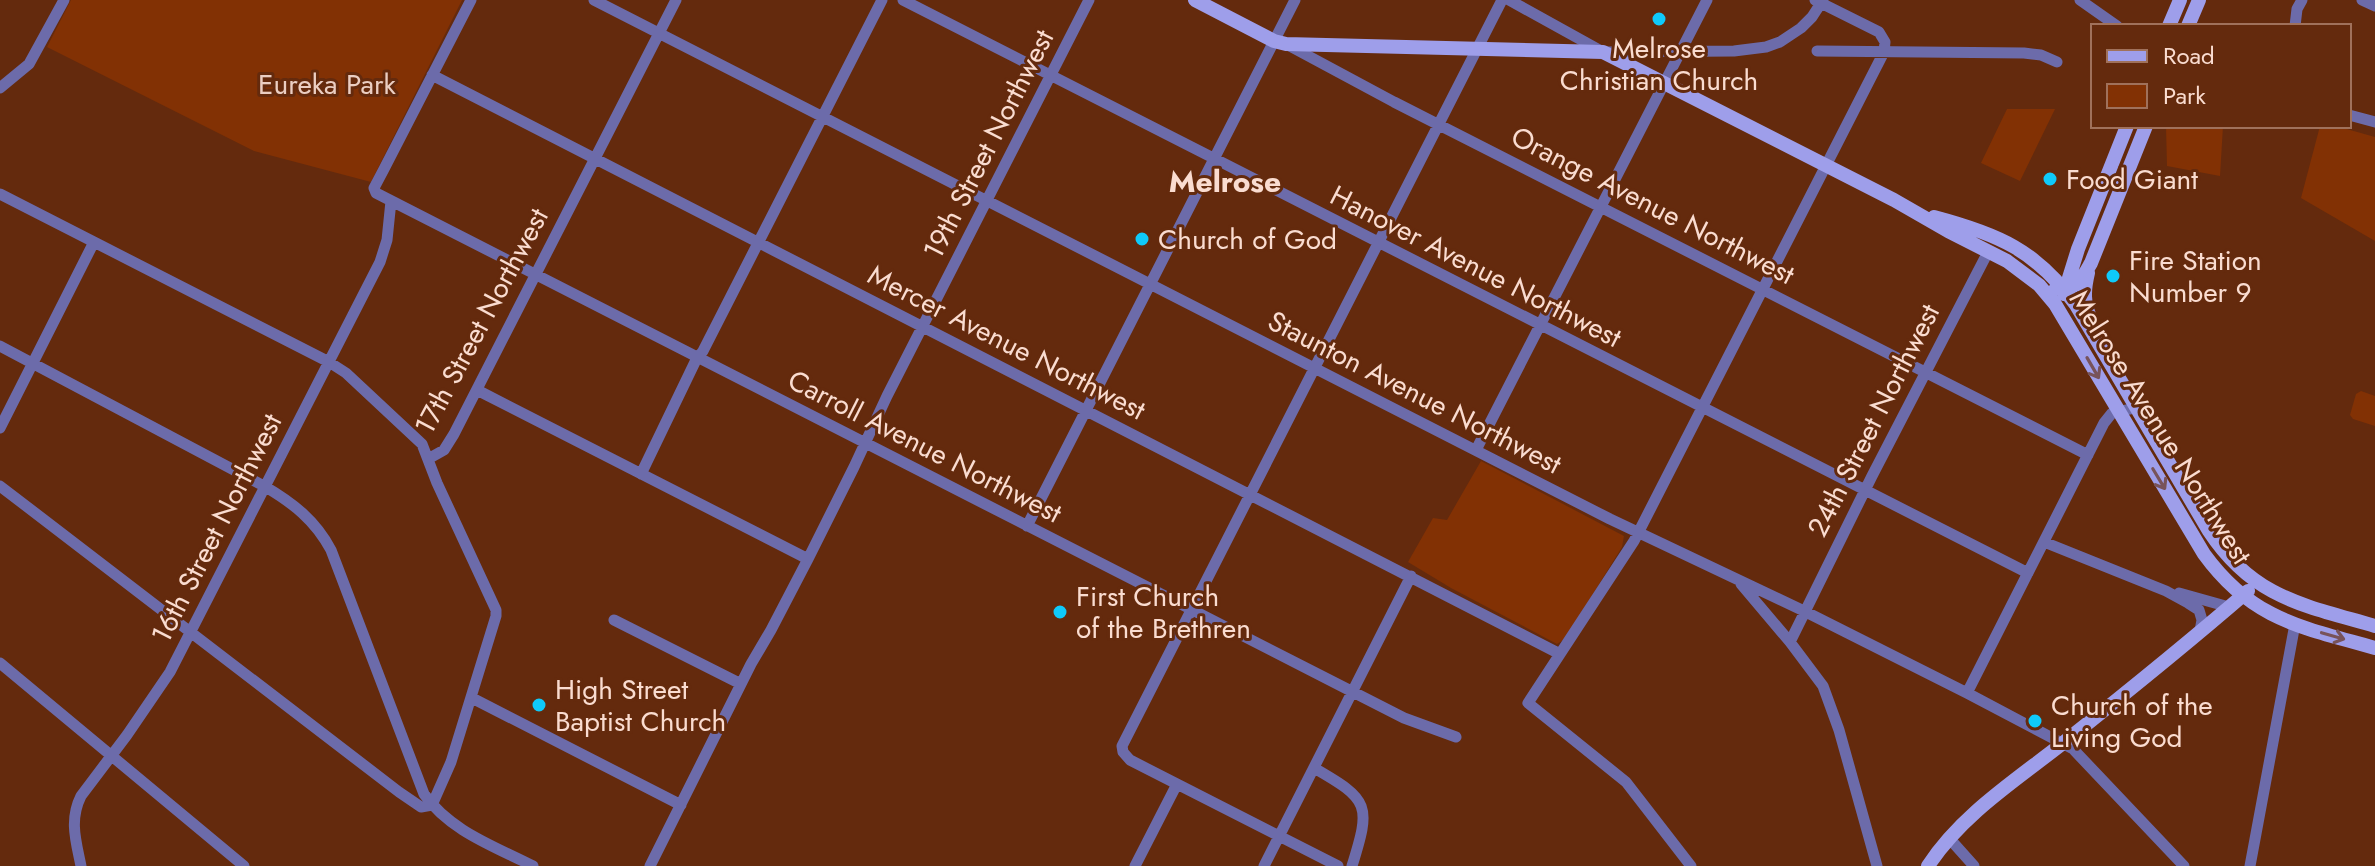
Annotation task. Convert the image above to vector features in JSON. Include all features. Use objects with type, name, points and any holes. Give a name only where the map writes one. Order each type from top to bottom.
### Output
[{"type":"main road","name":"Orange Avenue Northwest","points":[[1195,0],[1280,42]]},
{"type":"main road","points":[[2170,24],[2180,0]]},
{"type":"main road","points":[[2189,24],[2199,0]]},
{"type":"main road","points":[[1280,42],[1603,52]]},
{"type":"main road","name":"Melrose Avenue Northwest","points":[[1603,52],[1914,211],[2007,261],[2039,285],[2068,324],[2220,576],[2268,614],[2375,648]]},
{"type":"main road","points":[[2068,324],[2063,308],[2064,289],[2126,128]]},
{"type":"main road","points":[[2121,383],[2120,367],[2085,305],[2085,284],[2145,128]]},
{"type":"main road","name":"Melrose Avenue Northwest","points":[[1914,211],[1987,233],[2015,246],[2053,276],[2076,305],[2220,549],[2230,560],[2278,596],[2375,626]]},
{"type":"main road","points":[[2034,259],[2048,265],[2063,265],[2078,249]]},
{"type":"main road","points":[[1988,252],[2007,252],[2047,284],[2064,289],[2077,285],[2091,263]]},
{"type":"main road","points":[[1928,866],[1949,838],[1992,798],[2257,583]]},
{"type":"street","points":[[0,88],[29,64],[64,0]]},
{"type":"street","points":[[432,75],[471,0]]},
{"type":"street","name":"Staunton Avenue Northwest","points":[[594,0],[1638,533],[1804,611],[2073,749],[2184,866]]},
{"type":"street","name":"17th Street Northwest","points":[[432,805],[445,780],[472,698],[496,610],[428,459],[448,445],[676,0]]},
{"type":"street","points":[[641,474],[882,0]]},
{"type":"street","name":"Hanover Avenue Northwest","points":[[903,0],[2028,573]]},
{"type":"street","name":"19th Street Northwest","points":[[650,866],[1089,0]]},
{"type":"street","points":[[1027,526],[1214,158],[1280,42],[1295,0]]},
{"type":"street","points":[[1338,866],[1130,760],[1122,746],[1502,0]]},
{"type":"street","name":"Melrose Avenue Northwest","points":[[1509,0],[1603,52]]},
{"type":"street","points":[[1476,450],[1707,0]]},
{"type":"street","points":[[2080,0],[2114,24]]},
{"type":"street","points":[[2295,24],[2302,0]]},
{"type":"street","points":[[2362,0],[2375,6]]},
{"type":"street","points":[[1603,52],[1734,51],[1766,47],[1801,28],[1820,1],[1879,32],[1885,42],[1884,52],[1638,533],[1528,703],[1626,782],[1691,866]]},
{"type":"street","name":"Orange Avenue Northwest","points":[[1280,42],[2088,455]]},
{"type":"street","points":[[1817,51],[2024,53],[2041,55],[2057,62]]},
{"type":"street","name":"Mercer Avenue Northwest","points":[[432,75],[1560,654]]},
{"type":"street","name":"Carroll Avenue Northwest","points":[[432,75],[375,191],[1404,718],[1456,737]]},
{"type":"street","points":[[2351,116],[2375,122]]},
{"type":"street","points":[[0,194],[329,362],[346,373],[417,437],[428,459]]},
{"type":"street","name":"16th Street Northwest","points":[[81,866],[73,829],[76,806],[164,683],[380,262],[387,240],[391,201]]},
{"type":"street","points":[[0,428],[94,242]]},
{"type":"street","name":"24th Street Northwest","points":[[1790,642],[1988,252]]},
{"type":"street","points":[[0,346],[264,486],[298,508],[313,522],[331,550],[420,784],[432,805],[458,827],[533,866]]},
{"type":"street","points":[[477,390],[808,559]]},
{"type":"street","points":[[1967,693],[2109,415],[2135,408]]},
{"type":"street","points":[[0,486],[399,792],[421,807],[432,805]]},
{"type":"street","points":[[2044,542],[2166,591],[2199,610],[2202,620],[2200,631]]},
{"type":"street","points":[[1264,866],[1411,576]]},
{"type":"street","points":[[1738,580],[1816,675],[1831,703],[1877,866]]},
{"type":"street","points":[[2166,591],[2229,607]]},
{"type":"street","points":[[614,620],[741,684]]},
{"type":"street","points":[[2250,866],[2295,624]]},
{"type":"street","points":[[0,663],[244,866]]},
{"type":"street","points":[[472,698],[681,805]]},
{"type":"street","points":[[1314,768],[1344,786],[1362,805],[1364,820],[1352,866]]},
{"type":"street","points":[[1135,866],[1177,784]]},
{"type":"street","points":[[1949,838],[1974,866]]},
{"type":"green space","name":"Eureka Park","points":[[71,0],[462,0],[371,182],[254,151],[47,47]]},
{"type":"green space","points":[[2007,109],[2055,109],[2020,181],[1981,163]]},
{"type":"green space","points":[[2166,128],[2223,128],[2220,176],[2167,166]]},
{"type":"green space","points":[[2319,128],[2343,128],[2375,137],[2375,241],[2301,198]]},
{"type":"green space","points":[[2361,391],[2375,396],[2375,426],[2353,419],[2350,415],[2356,394]]},
{"type":"green space","points":[[1481,461],[1624,536],[1622,547],[1565,639],[1557,644],[1408,562],[1433,518],[1447,520]]},
{"type":"place","name":"Melrose Christian Church","points":[[1659,19]]},
{"type":"place","name":"Food Giant","points":[[2050,179]]},
{"type":"place","name":"Church of God","points":[[1142,239]]},
{"type":"place","name":"Fire Station Number 9","points":[[2113,276]]},
{"type":"place","name":"First Church of the Brethren","points":[[1060,612]]},
{"type":"place","name":"High Street Baptist Church","points":[[539,705]]},
{"type":"place","name":"Church of the Living God","points":[[2035,721]]},
{"type":"district","name":"Melrose","points":[[1225,182]]}]
